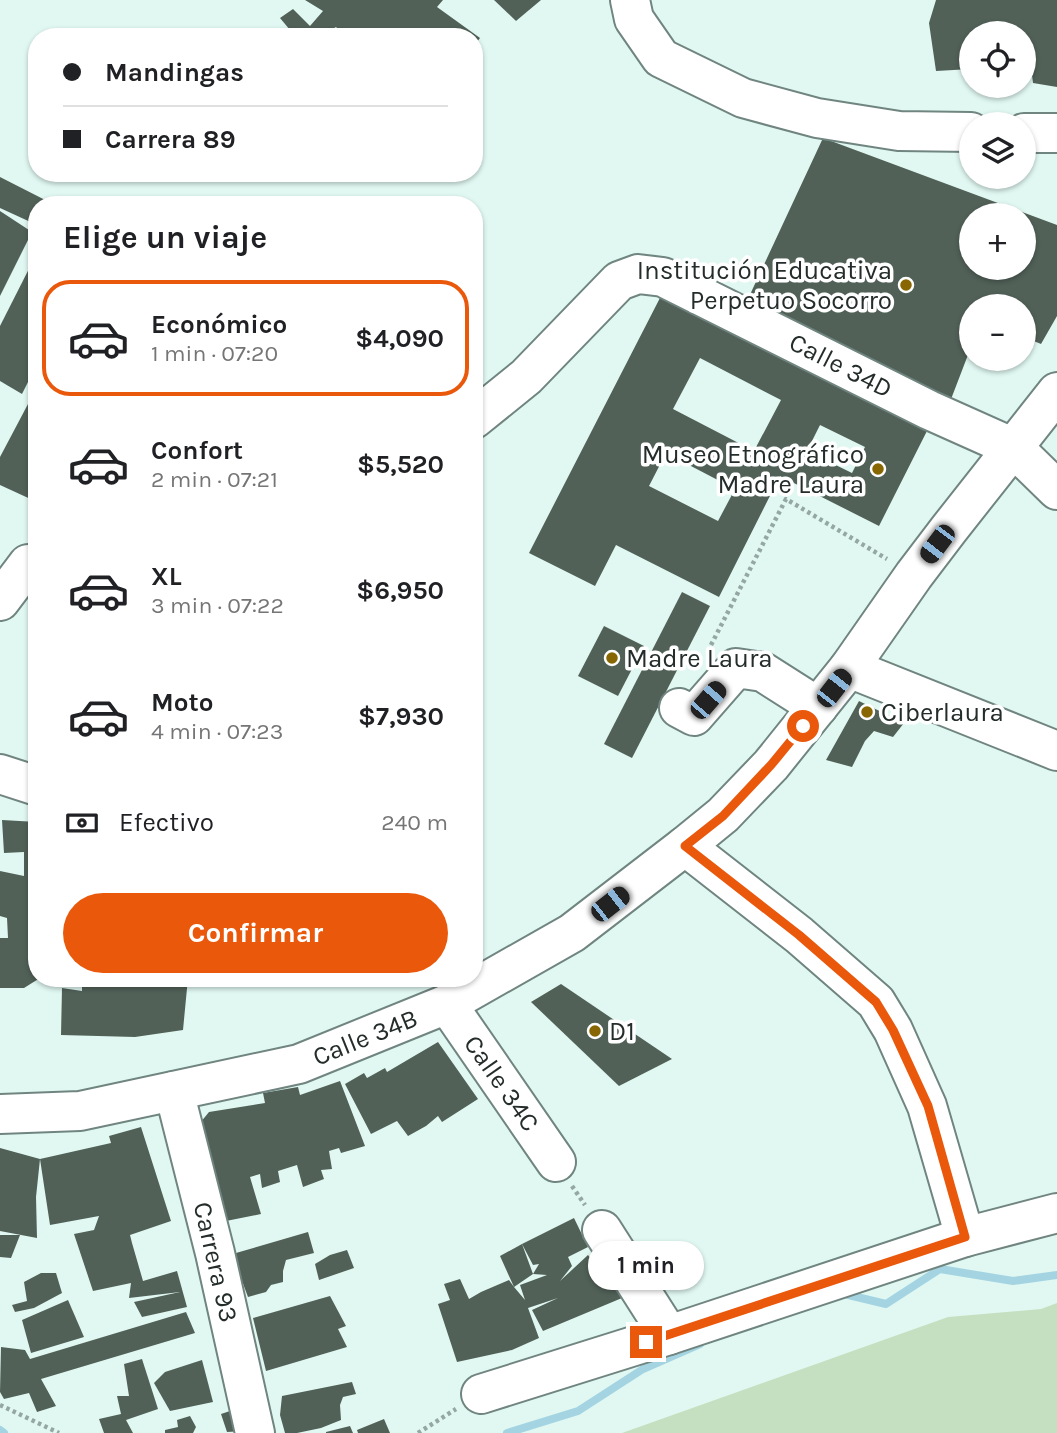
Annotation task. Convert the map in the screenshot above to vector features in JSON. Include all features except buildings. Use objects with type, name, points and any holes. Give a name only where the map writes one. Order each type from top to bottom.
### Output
[{"type":"street","points":[[630,0],[634,19],[661,58],[743,97],[817,118],[899,131],[959,132]]},
{"type":"street","points":[[1036,133],[1057,133]]},
{"type":"street","name":"Calle 34D","points":[[483,412],[526,377],[619,281],[638,274],[663,277],[929,410],[1014,449],[1057,490]]},
{"type":"street","name":"Calle 34B","points":[[483,984],[572,933],[723,816],[771,765],[849,668],[928,557],[1057,392]]},
{"type":"street","points":[[0,601],[22,564]]},
{"type":"street","points":[[679,708],[694,716],[736,668],[763,672],[818,707]]},
{"type":"street","points":[[849,668],[1057,751]]},
{"type":"street","points":[[0,774],[28,783]]},
{"type":"street","points":[[685,846],[799,935],[876,1002],[893,1030],[928,1106],[965,1237]]},
{"type":"street","name":"Calle 34B","points":[[0,1114],[80,1111],[299,1064],[447,1004],[477,987]]},
{"type":"street","name":"Calle 34C","points":[[447,1004],[556,1162]]},
{"type":"street","name":"Carrera 93","points":[[174,1091],[215,1253],[255,1433]]},
{"type":"street","points":[[481,1394],[965,1237],[1057,1213]]},
{"type":"street","points":[[602,1230],[669,1335]]},
{"type":"path","points":[[709,649],[786,499],[866,545]]},
{"type":"path","points":[[556,1162],[602,1230]]},
{"type":"path","points":[[418,1433],[481,1394]]},
{"type":"path","points":[[0,1405],[59,1433]]},
{"type":"green space","points":[[1057,1303],[1057,1433],[622,1433],[948,1317],[1041,1309]]},
{"type":"waterway","points":[[840,1293],[886,1304],[940,1269],[1013,1281],[1057,1275]]},
{"type":"waterway","points":[[507,1433],[578,1411],[643,1369],[700,1344]]},
{"type":"waterway","points":[[0,1430],[4,1433]]},
{"type":"place","name":"Institución Educativa Perpetuo Socorro","points":[[906,285]]},
{"type":"place","name":"Museo Etnográfico Madre Laura","points":[[878,469]]},
{"type":"place","name":"Madre Laura","points":[[612,658]]},
{"type":"place","name":"Ciberlaura","points":[[867,712]]},
{"type":"place","name":"D1","points":[[595,1031]]},
{"type":"route","points":[[646,1342],[965,1237],[928,1106],[893,1030],[876,1002],[799,935],[685,846],[723,816],[803,726]]}]
